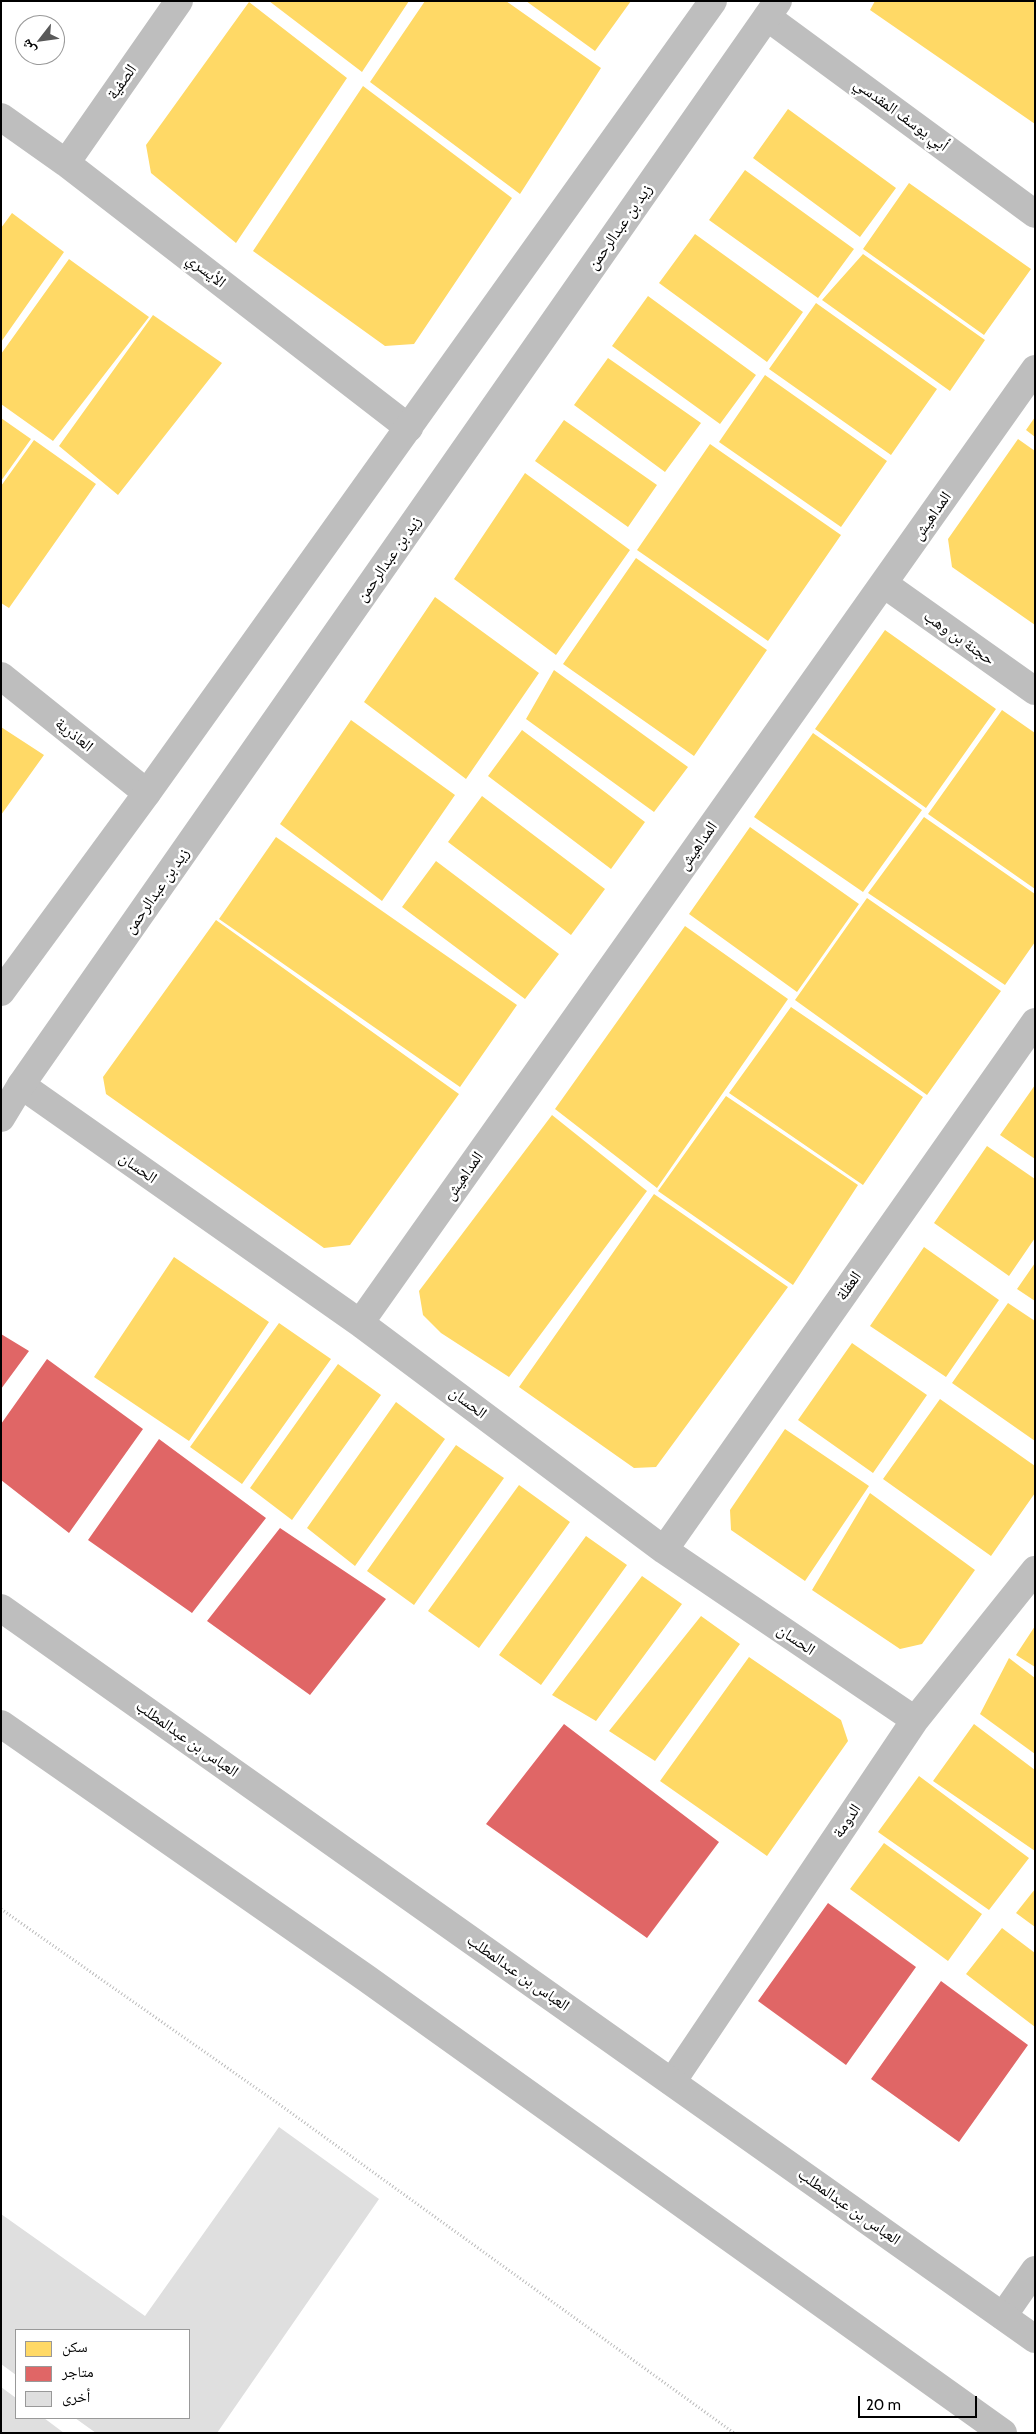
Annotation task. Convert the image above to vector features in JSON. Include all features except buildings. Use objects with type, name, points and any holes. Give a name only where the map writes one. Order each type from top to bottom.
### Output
[{"type":"street","name":"الصفية","points":[[66,163],[179,1]]},
{"type":"street","points":[[1,992],[147,793],[713,1]]},
{"type":"street","name":"أبي يوسف المقدسي","points":[[772,9],[1035,214]]},
{"type":"street","name":"زيد بن عبدالرحمن","points":[[1,1118],[21,1085],[772,9]]},
{"type":"street","name":"الأيسري","points":[[1,117],[66,163],[409,428]]},
{"type":"street","name":"المداهيش","points":[[360,1322],[1035,368]]},
{"type":"street","name":"حجنة بن وهب","points":[[884,584],[1035,691]]},
{"type":"street","name":"العاذرية","points":[[1,676],[147,793]]},
{"type":"street","name":"العقلة","points":[[664,1550],[1035,1022]]},
{"type":"street","name":"الحسان","points":[[21,1085],[360,1322],[664,1550],[915,1720]]},
{"type":"street","name":"الدومة","points":[[672,2082],[915,1720],[1035,1570]]},
{"type":"street","name":"العباس بن عبدالمطلب","points":[[1,1608],[1035,2338]]},
{"type":"street","points":[[1,1724],[366,1978],[1003,2433]]},
{"type":"street","points":[[1003,2316],[1035,2270]]},
{"type":"path","points":[[1,1909],[276,2102],[734,2433]]}]
